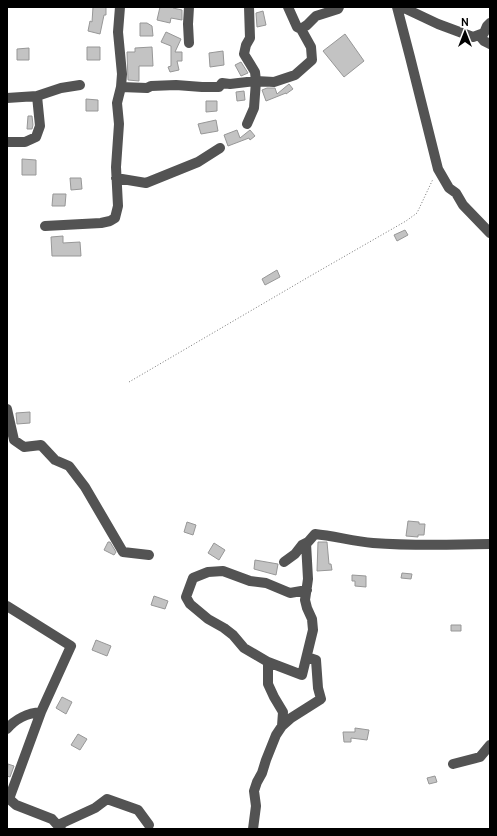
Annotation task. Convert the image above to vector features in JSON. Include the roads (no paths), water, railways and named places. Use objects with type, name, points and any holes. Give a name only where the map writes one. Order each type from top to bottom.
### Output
[{"type":"street","points":[[44,226],[101,223],[116,218],[118,206],[116,167],[119,124],[117,103],[121,87],[122,74],[118,32],[120,7]]},
{"type":"street","points":[[189,43],[188,24],[190,7]]},
{"type":"street","points":[[247,124],[254,108],[256,81],[255,72],[244,54],[246,45],[250,38],[249,7]]},
{"type":"street","points":[[121,87],[147,88],[151,86],[176,85],[219,87],[222,83],[230,84],[256,81],[274,82],[296,75],[312,60],[311,47],[301,29],[297,27],[288,7]]},
{"type":"street","points":[[301,29],[316,16],[338,9],[339,7]]},
{"type":"street","points":[[396,7],[438,170],[449,188],[456,193],[463,205],[490,234]]},
{"type":"street","points":[[402,7],[473,37],[484,33],[490,23]]},
{"type":"street","points":[[479,35],[484,41],[490,44]]},
{"type":"street","points":[[7,98],[37,96],[61,88],[80,85]]},
{"type":"street","points":[[7,142],[25,142],[36,137],[40,126],[37,96]]},
{"type":"street","points":[[116,178],[146,183],[198,162],[220,148]]},
{"type":"street","points":[[7,409],[14,440],[24,447],[41,445],[55,460],[69,466],[85,487],[123,552],[150,555]]},
{"type":"street","points":[[284,562],[295,554],[302,544],[306,543],[315,534],[332,536],[346,540],[374,543],[490,544]]},
{"type":"street","points":[[306,543],[308,579],[305,600],[312,619],[313,630],[302,675],[268,662],[244,648],[233,635],[208,619],[190,604],[186,597],[193,578],[208,572],[223,571],[250,581],[266,583],[290,593],[306,590]]},
{"type":"street","points":[[7,606],[71,646],[41,712],[8,798],[16,805],[52,819],[60,827],[95,808],[107,799],[138,810],[149,825]]},
{"type":"street","points":[[251,827],[256,806],[254,791],[276,735],[282,726],[291,718],[321,699],[318,688],[316,660],[307,657]]},
{"type":"street","points":[[268,662],[268,684],[283,712],[282,726]]},
{"type":"street","points":[[7,729],[12,723],[30,713],[41,712]]},
{"type":"street","points":[[453,764],[480,757],[490,744]]}]
